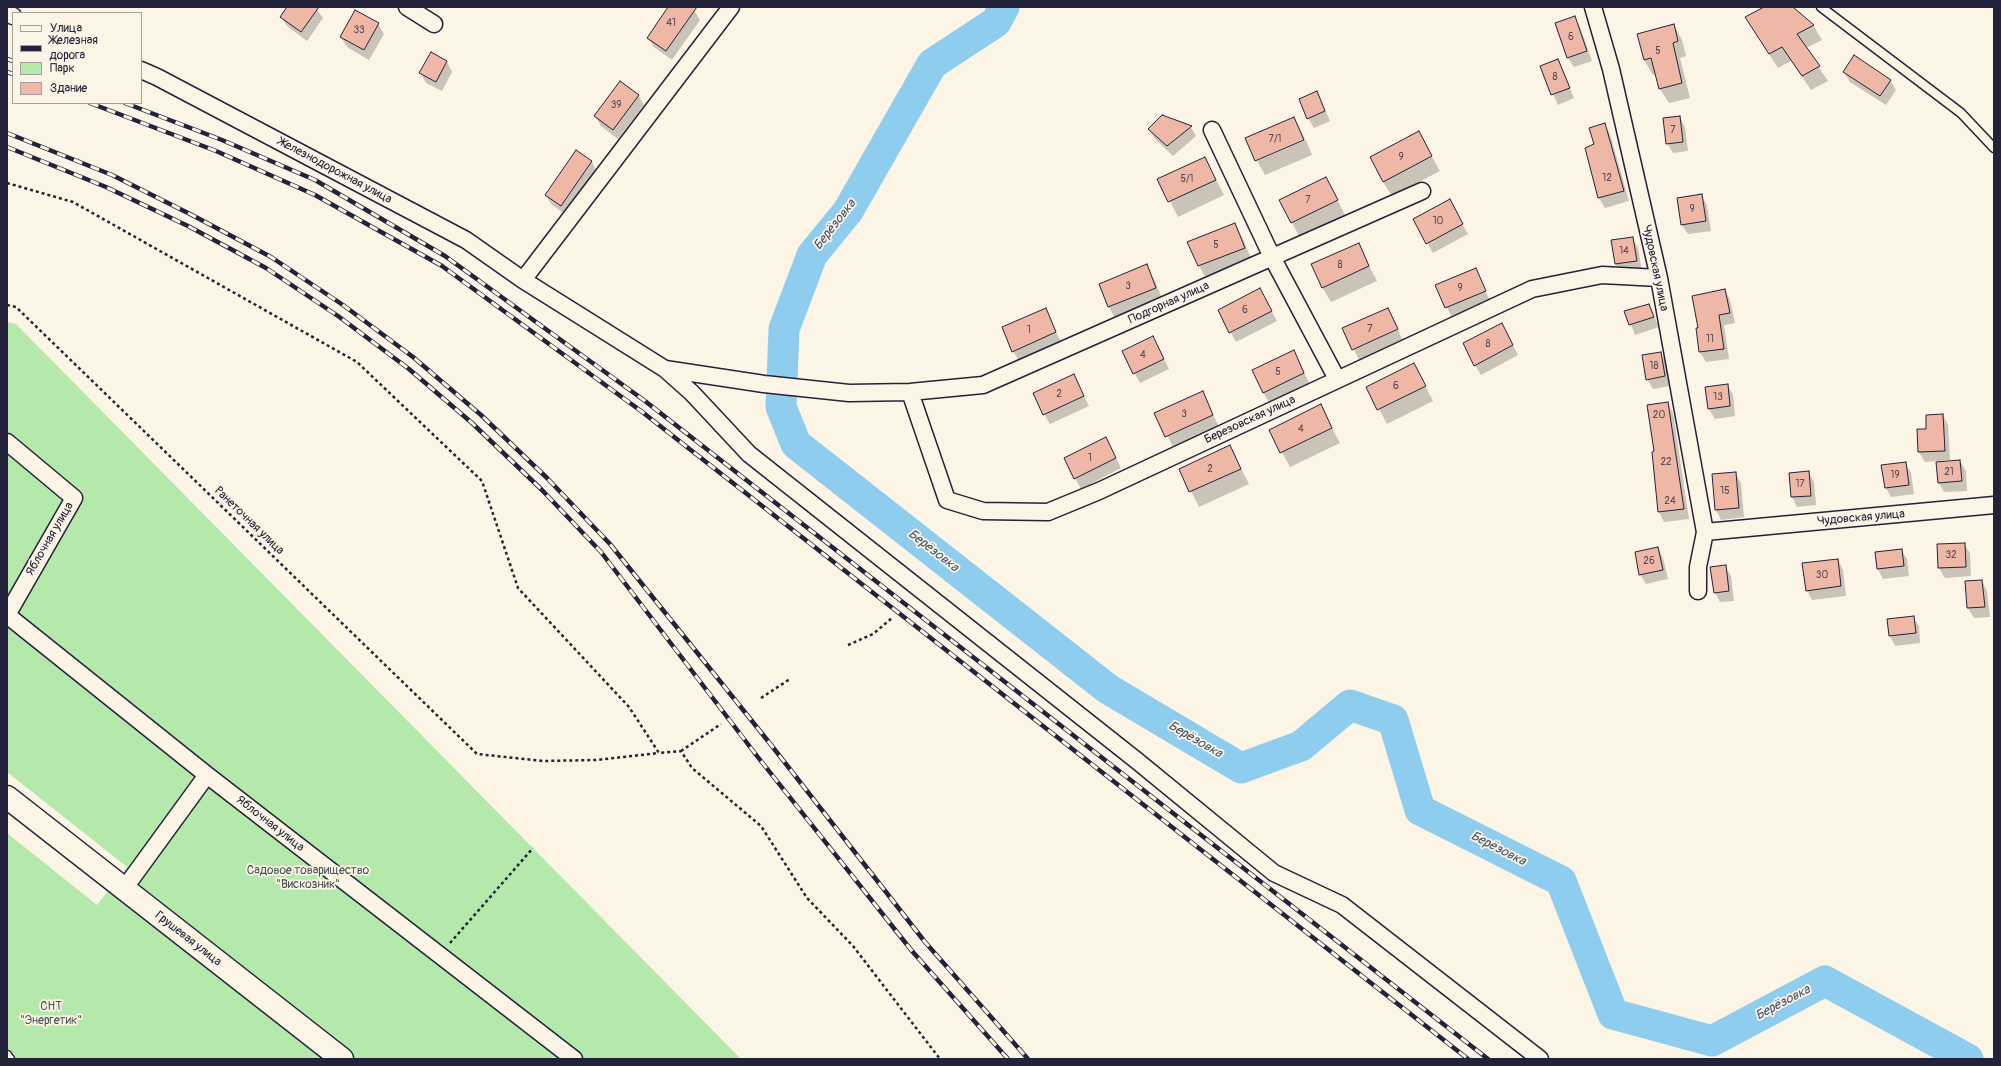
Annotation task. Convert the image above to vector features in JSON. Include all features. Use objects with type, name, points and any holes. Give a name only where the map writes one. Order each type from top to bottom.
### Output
[{"type":"street","points":[[408,7],[434,24]]},
{"type":"street","points":[[523,280],[731,7]]},
{"type":"street","name":"Чудовская улица","points":[[1593,7],[1611,69],[1658,278],[1705,532],[1698,567],[1698,591]]},
{"type":"street","name":"Железнодорожная улица","points":[[142,70],[466,240],[523,280],[665,369]]},
{"type":"street","points":[[1212,130],[1272,257],[1337,379]]},
{"type":"street","name":"Подгорная улица","points":[[665,369],[764,384],[849,394],[910,392],[983,385],[1422,192]]},
{"type":"street","name":"Березовская улица","points":[[910,392],[947,500],[983,511],[1048,512],[1099,491],[1532,289],[1602,275],[1658,278]]},
{"type":"street","points":[[665,369],[692,394],[749,454],[1136,760],[1274,873],[1342,905],[1540,1059]]},
{"type":"street","name":"Яблочная улица","points":[[7,442],[74,498],[7,615],[207,775],[574,1059]]},
{"type":"street","name":"Чудовская улица","points":[[1705,532],[1994,505]]},
{"type":"street","points":[[124,889],[207,775]]},
{"type":"street","name":"Грушевая улица","points":[[7,796],[342,1059]]},
{"type":"lane","points":[[1821,7],[1961,114],[1994,148]]},
{"type":"lane","points":[[7,1055],[10,1059]]},
{"type":"path","points":[[7,183],[73,202],[357,362],[482,481],[518,588],[629,707],[660,753],[681,752],[721,724]]},
{"type":"path","name":"Ранеточная улица","points":[[7,305],[16,307],[477,754],[543,760],[596,760],[660,753]]},
{"type":"path","points":[[848,645],[873,634],[892,618]]},
{"type":"path","points":[[761,698],[790,679]]},
{"type":"path","points":[[681,752],[692,768],[761,826],[807,898],[853,946],[940,1059]]},
{"type":"path","points":[[439,955],[533,848]]},
{"type":"green space","name":"Садовое товарищество \"Вискозник\"","points":[[7,322],[16,324],[741,1059],[7,1059],[7,833],[97,905],[127,867],[7,772]]},
{"type":"building","points":[[287,7],[319,7],[301,32],[280,17]]},
{"type":"building","points":[[668,7],[697,7],[666,51],[647,38]]},
{"type":"building","points":[[1764,7],[1793,7],[1814,25],[1797,34],[1820,66],[1802,76],[1782,47],[1769,54],[1745,17]]},
{"type":"building","points":[[355,10],[379,23],[364,50],[340,37]]},
{"type":"building","points":[[1575,16],[1587,51],[1567,58],[1555,23]]},
{"type":"building","points":[[1674,24],[1678,41],[1673,43],[1682,83],[1659,89],[1651,58],[1644,60],[1637,34]]},
{"type":"building","points":[[431,52],[447,61],[436,82],[419,73]]},
{"type":"building","points":[[1854,55],[1891,80],[1880,96],[1843,72]]},
{"type":"building","points":[[1558,59],[1570,88],[1551,95],[1540,66]]},
{"type":"building","points":[[620,81],[639,95],[613,130],[594,116]]},
{"type":"building","points":[[1317,91],[1325,111],[1307,119],[1299,99]]},
{"type":"building","points":[[1162,115],[1192,126],[1167,146],[1148,129]]},
{"type":"building","points":[[1680,116],[1683,142],[1666,144],[1663,118]]},
{"type":"building","points":[[1294,117],[1304,140],[1255,161],[1245,138]]},
{"type":"building","points":[[1605,123],[1624,191],[1598,198],[1585,148],[1594,144],[1589,128]]},
{"type":"building","points":[[1419,131],[1432,156],[1383,182],[1370,157]]},
{"type":"building","points":[[576,150],[592,161],[561,206],[545,195]]},
{"type":"building","points":[[1205,157],[1216,180],[1168,202],[1157,179]]},
{"type":"building","points":[[1326,177],[1338,200],[1291,223],[1279,200]]},
{"type":"building","points":[[1702,194],[1706,221],[1681,225],[1677,198]]},
{"type":"building","points":[[1450,199],[1463,224],[1426,244],[1413,219]]},
{"type":"building","points":[[1235,223],[1245,248],[1198,266],[1187,242]]},
{"type":"building","points":[[1633,237],[1637,261],[1615,264],[1611,240]]},
{"type":"building","points":[[1359,243],[1369,266],[1322,288],[1311,264]]},
{"type":"building","points":[[1147,264],[1156,288],[1108,307],[1099,284]]},
{"type":"building","points":[[1476,268],[1486,291],[1445,308],[1435,285]]},
{"type":"building","points":[[1260,288],[1272,311],[1229,333],[1218,310]]},
{"type":"building","points":[[1725,289],[1730,313],[1719,315],[1724,349],[1699,352],[1696,328],[1698,328],[1692,296]]},
{"type":"building","points":[[1649,304],[1654,317],[1629,325],[1624,311]]},
{"type":"building","points":[[1046,308],[1056,332],[1012,352],[1002,327]]},
{"type":"building","points":[[1388,308],[1398,329],[1352,350],[1342,328]]},
{"type":"building","points":[[1502,323],[1513,345],[1474,366],[1463,343]]},
{"type":"building","points":[[1153,336],[1164,359],[1133,374],[1122,351]]},
{"type":"building","points":[[1294,350],[1304,373],[1263,393],[1252,370]]},
{"type":"building","points":[[1661,352],[1665,376],[1646,380],[1642,355]]},
{"type":"building","points":[[1414,363],[1426,386],[1377,410],[1366,387]]},
{"type":"building","points":[[1074,374],[1084,396],[1043,415],[1033,393]]},
{"type":"building","points":[[1728,384],[1730,406],[1708,409],[1705,387]]},
{"type":"building","points":[[1203,391],[1213,415],[1165,437],[1154,413]]},
{"type":"building","points":[[1668,402],[1684,509],[1658,512],[1652,452],[1654,451],[1647,405]]},
{"type":"building","points":[[1321,404],[1332,428],[1280,453],[1269,430]]},
{"type":"building","points":[[1943,414],[1945,451],[1918,452],[1917,429],[1926,429],[1926,415]]},
{"type":"building","points":[[1106,437],[1116,458],[1074,479],[1064,458]]},
{"type":"building","points":[[1230,445],[1241,469],[1189,492],[1179,469]]},
{"type":"building","points":[[1960,460],[1962,481],[1938,483],[1936,462]]},
{"type":"building","points":[[1906,462],[1909,485],[1885,488],[1881,465]]},
{"type":"building","points":[[1809,471],[1811,496],[1791,497],[1789,473]]},
{"type":"building","points":[[1736,472],[1739,508],[1715,510],[1712,474]]},
{"type":"building","points":[[1965,543],[1966,567],[1938,568],[1937,544]]},
{"type":"building","points":[[1658,547],[1663,570],[1639,575],[1635,552]]},
{"type":"building","points":[[1902,549],[1904,566],[1877,569],[1875,552]]},
{"type":"building","points":[[1838,559],[1841,586],[1806,591],[1802,563]]},
{"type":"building","points":[[1726,565],[1729,591],[1714,593],[1710,567]]},
{"type":"building","points":[[1982,580],[1985,607],[1967,608],[1965,581]]},
{"type":"building","points":[[1914,616],[1916,633],[1889,636],[1887,619]]},
{"type":"waterway","name":"Берёзовка","points":[[1004,7],[996,22],[932,64],[848,211],[812,255],[784,329],[781,407],[796,444],[1108,689],[1241,768],[1301,746],[1350,705],[1393,720],[1420,810],[1561,881],[1613,1014],[1712,1041],[1825,981],[1968,1059]]},
{"type":"railway","points":[[7,59],[12,61]]},
{"type":"railway","points":[[7,72],[12,74]]},
{"type":"railway","points":[[93,104],[216,151],[315,195],[442,266],[641,411],[1468,1059]]},
{"type":"railway","points":[[128,104],[222,140],[315,180],[445,256],[645,401],[1488,1059]]},
{"type":"railway","points":[[7,133],[112,175],[271,257],[343,305],[413,357],[481,415],[547,478],[610,544],[768,741],[925,942],[1028,1059]]},
{"type":"railway","points":[[7,147],[106,187],[188,226],[266,268],[338,316],[409,369],[472,423],[541,489],[601,552],[757,756],[912,951],[1008,1059]]},
{"type":"park label","name":"СНТ \"Энергетик\"","points":[[51,1014]]}]
